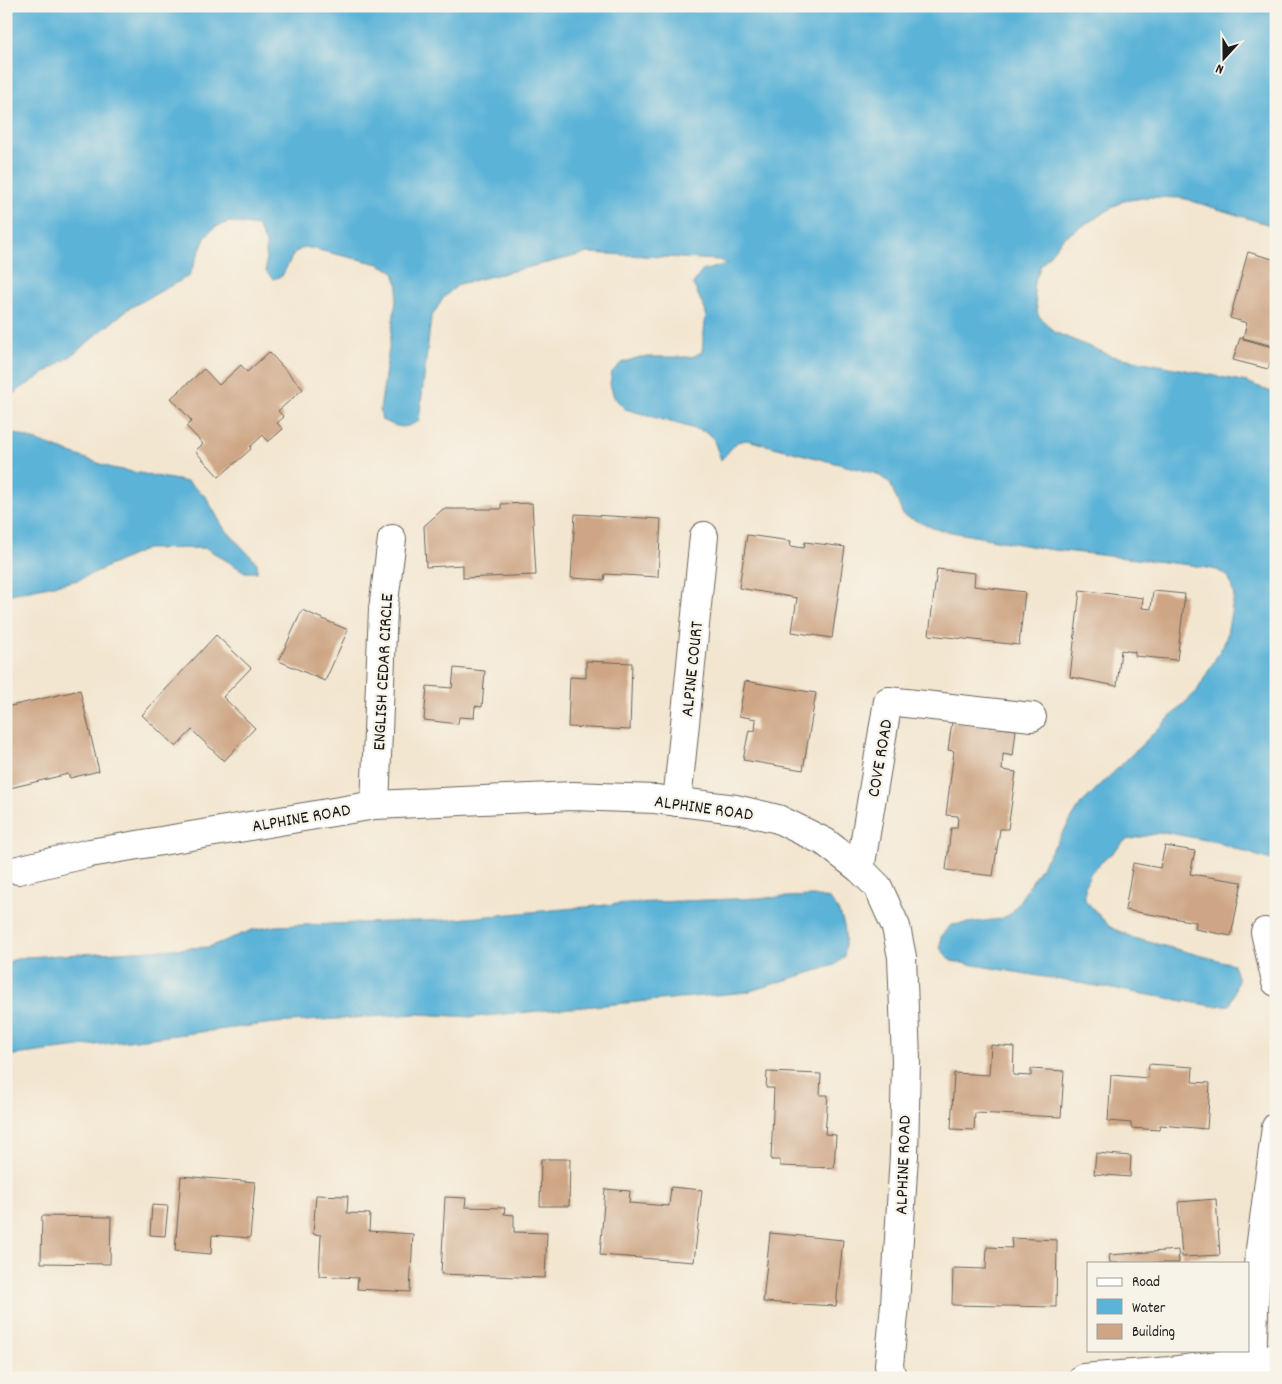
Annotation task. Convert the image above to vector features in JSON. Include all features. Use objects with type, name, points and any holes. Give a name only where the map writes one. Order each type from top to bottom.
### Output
[{"type":"street","name":"ALPINE COURT","points":[[677,802],[704,536]]},
{"type":"street","name":"ENGLISH CEDAR CIRCLE","points":[[375,805],[383,609],[392,539]]},
{"type":"street","name":"COVE ROAD","points":[[860,869],[888,701],[1032,717]]},
{"type":"street","name":"ALPHINE ROAD","points":[[18,870],[90,852],[375,805],[573,796],[655,799],[736,809],[778,820],[825,842],[860,869],[878,887],[896,927],[902,957],[906,1060],[904,1146],[895,1305],[889,1364],[892,1378]]},
{"type":"street","points":[[1266,932],[1276,982]]},
{"type":"street","points":[[1083,1378],[1170,1371],[1264,1360],[1255,1288],[1276,1127]]},
{"type":"water","points":[[6,6],[1276,6],[1276,227],[1182,198],[1150,197],[1123,201],[1063,238],[1041,265],[1033,286],[1038,315],[1054,332],[1112,356],[1247,382],[1276,394],[1276,862],[1216,842],[1164,832],[1126,840],[1091,872],[1085,885],[1085,900],[1110,927],[1134,938],[1233,964],[1238,980],[1230,1005],[1213,1006],[951,961],[940,948],[941,937],[951,925],[1001,919],[1012,913],[1081,804],[1197,691],[1226,640],[1234,596],[1229,577],[1217,570],[1190,565],[1046,549],[935,529],[903,515],[890,483],[877,474],[747,440],[737,442],[721,460],[713,438],[706,432],[625,409],[614,397],[610,384],[612,372],[621,363],[640,357],[692,357],[702,352],[706,312],[693,284],[702,271],[728,264],[720,260],[588,253],[459,284],[443,298],[431,318],[419,420],[409,426],[401,427],[382,420],[380,410],[398,287],[394,272],[379,264],[305,247],[294,253],[282,276],[273,279],[266,271],[266,243],[257,226],[229,222],[215,227],[206,236],[189,276],[128,309],[71,356],[6,398]]},
{"type":"water","points":[[6,430],[112,468],[188,482],[206,497],[223,527],[257,563],[257,572],[245,572],[206,548],[146,549],[78,580],[6,595]]},
{"type":"water","points":[[813,896],[830,899],[839,913],[845,933],[844,957],[835,965],[747,992],[473,1017],[415,1014],[274,1023],[6,1056],[6,964],[25,957],[209,947],[252,930],[275,926],[446,920],[628,903]]},
{"type":"building","points":[[1248,252],[1276,260],[1276,336],[1273,346],[1243,338],[1247,323],[1230,318]]},
{"type":"building","points":[[1240,338],[1275,348],[1268,369],[1233,360]]},
{"type":"building","points":[[269,352],[303,389],[278,411],[284,417],[277,423],[283,429],[268,442],[263,435],[250,447],[251,449],[219,477],[195,451],[203,444],[186,426],[192,421],[171,398],[204,369],[219,385],[241,365],[247,372]]},
{"type":"building","points":[[532,503],[536,575],[463,578],[463,565],[426,567],[424,526],[443,509],[501,509],[501,504]]},
{"type":"building","points":[[575,514],[661,519],[658,577],[605,574],[604,580],[571,578]]},
{"type":"building","points":[[747,535],[791,541],[790,546],[804,548],[805,542],[845,547],[832,638],[792,632],[797,598],[739,588]]},
{"type":"building","points":[[937,569],[975,573],[974,586],[1025,592],[1019,645],[929,635]]},
{"type":"building","points":[[1080,590],[1143,598],[1142,608],[1151,609],[1153,591],[1185,594],[1177,660],[1135,656],[1135,652],[1121,650],[1117,686],[1070,677]]},
{"type":"building","points":[[302,610],[348,630],[325,681],[279,661]]},
{"type":"building","points":[[216,635],[251,668],[223,697],[255,728],[224,761],[192,730],[176,747],[142,715]]},
{"type":"building","points":[[586,661],[632,663],[630,730],[568,727],[570,677],[586,678]]},
{"type":"building","points":[[454,668],[485,671],[482,707],[475,706],[474,718],[459,717],[458,724],[424,720],[427,686],[452,688]]},
{"type":"building","points":[[745,681],[816,693],[803,770],[743,760],[749,730],[755,731],[756,719],[739,716]]},
{"type":"building","points":[[80,690],[99,771],[70,778],[68,774],[6,789],[6,707]]},
{"type":"building","points":[[952,722],[1016,730],[1013,756],[1003,754],[1002,770],[1016,772],[1008,829],[1000,829],[993,876],[946,870],[951,828],[957,828],[958,816],[946,815],[954,751],[948,750]]},
{"type":"building","points":[[1165,846],[1195,851],[1190,874],[1242,882],[1231,936],[1195,929],[1196,922],[1125,910],[1133,863],[1160,868]]},
{"type":"building","points":[[991,1045],[1014,1047],[1013,1075],[1031,1076],[1031,1069],[1064,1071],[1061,1117],[975,1113],[974,1130],[951,1129],[954,1073],[989,1075]]},
{"type":"building","points":[[1149,1064],[1193,1067],[1192,1082],[1210,1083],[1207,1129],[1160,1125],[1159,1130],[1131,1128],[1131,1123],[1108,1121],[1111,1075],[1148,1078]]},
{"type":"building","points":[[767,1072],[821,1074],[820,1095],[828,1095],[825,1134],[836,1135],[834,1168],[780,1166],[780,1160],[771,1160],[774,1088],[766,1088]]},
{"type":"building","points":[[1096,1153],[1131,1156],[1130,1177],[1094,1174]]},
{"type":"building","points":[[541,1159],[570,1159],[569,1206],[540,1206]]},
{"type":"building","points":[[181,1176],[255,1182],[250,1238],[212,1235],[211,1254],[175,1251]]},
{"type":"building","points":[[671,1187],[702,1190],[694,1262],[600,1255],[605,1189],[630,1191],[629,1203],[669,1206]]},
{"type":"building","points":[[316,1195],[348,1196],[347,1213],[370,1214],[369,1231],[413,1234],[410,1292],[357,1289],[358,1278],[319,1276],[321,1235],[313,1234]]},
{"type":"building","points":[[445,1197],[466,1198],[465,1207],[505,1208],[504,1214],[514,1215],[514,1232],[547,1233],[545,1278],[441,1274]]},
{"type":"building","points":[[1216,1199],[1220,1255],[1182,1257],[1178,1202]]},
{"type":"building","points":[[152,1205],[168,1206],[165,1236],[150,1235]]},
{"type":"building","points":[[42,1216],[111,1217],[110,1264],[41,1263]]},
{"type":"building","points":[[770,1233],[843,1240],[836,1306],[763,1302]]},
{"type":"building","points":[[1011,1238],[1057,1240],[1056,1307],[952,1305],[953,1268],[986,1269],[987,1247],[1012,1248]]},
{"type":"building","points":[[1178,1250],[1179,1262],[1110,1262],[1109,1255]]}]
